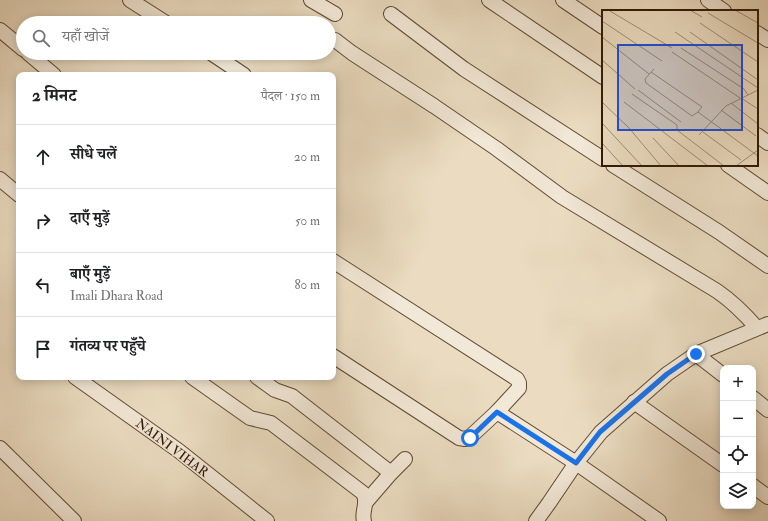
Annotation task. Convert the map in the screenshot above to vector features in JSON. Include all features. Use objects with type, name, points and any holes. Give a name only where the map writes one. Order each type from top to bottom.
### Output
[{"type":"street","points":[[130,0],[155,16]]},
{"type":"street","points":[[311,0],[335,14]]},
{"type":"street","points":[[489,0],[602,76]]},
{"type":"street","points":[[563,0],[602,26]]},
{"type":"street","points":[[708,0],[723,10]]},
{"type":"street","points":[[392,14],[464,70],[602,158]]},
{"type":"street","points":[[0,30],[16,43]]},
{"type":"street","points":[[758,34],[768,40]]},
{"type":"street","points":[[336,41],[352,53],[434,106],[562,197],[717,291],[764,327]]},
{"type":"street","points":[[36,60],[50,72]]},
{"type":"street","points":[[222,60],[240,72]]},
{"type":"street","points":[[758,136],[768,143]]},
{"type":"street","points":[[615,166],[719,232],[768,266]]},
{"type":"street","points":[[729,166],[768,193]]},
{"type":"street","points":[[0,178],[16,192]]},
{"type":"street","points":[[336,263],[517,379],[520,383],[519,388],[497,412],[470,438],[465,439],[459,438],[336,358]]},
{"type":"street","points":[[536,521],[576,463],[600,432],[634,402],[667,374],[696,354],[764,327]]},
{"type":"street","points":[[696,354],[720,373]]},
{"type":"street","name":"NAINI VIHAR","points":[[79,380],[179,451],[268,521]]},
{"type":"street","points":[[196,380],[250,418],[271,422],[363,493],[366,497],[363,516],[364,521]]},
{"type":"street","points":[[261,380],[275,390],[297,400],[391,473]]},
{"type":"street","points":[[756,400],[768,410]]},
{"type":"street","points":[[634,402],[720,463]]},
{"type":"street","points":[[497,412],[576,463],[659,521]]},
{"type":"street","points":[[0,448],[74,521]]},
{"type":"street","points":[[366,502],[405,459]]},
{"type":"street","points":[[756,488],[768,497]]},
{"type":"route","points":[[470,438],[497,412],[576,463],[600,432],[667,374],[696,354]]}]
